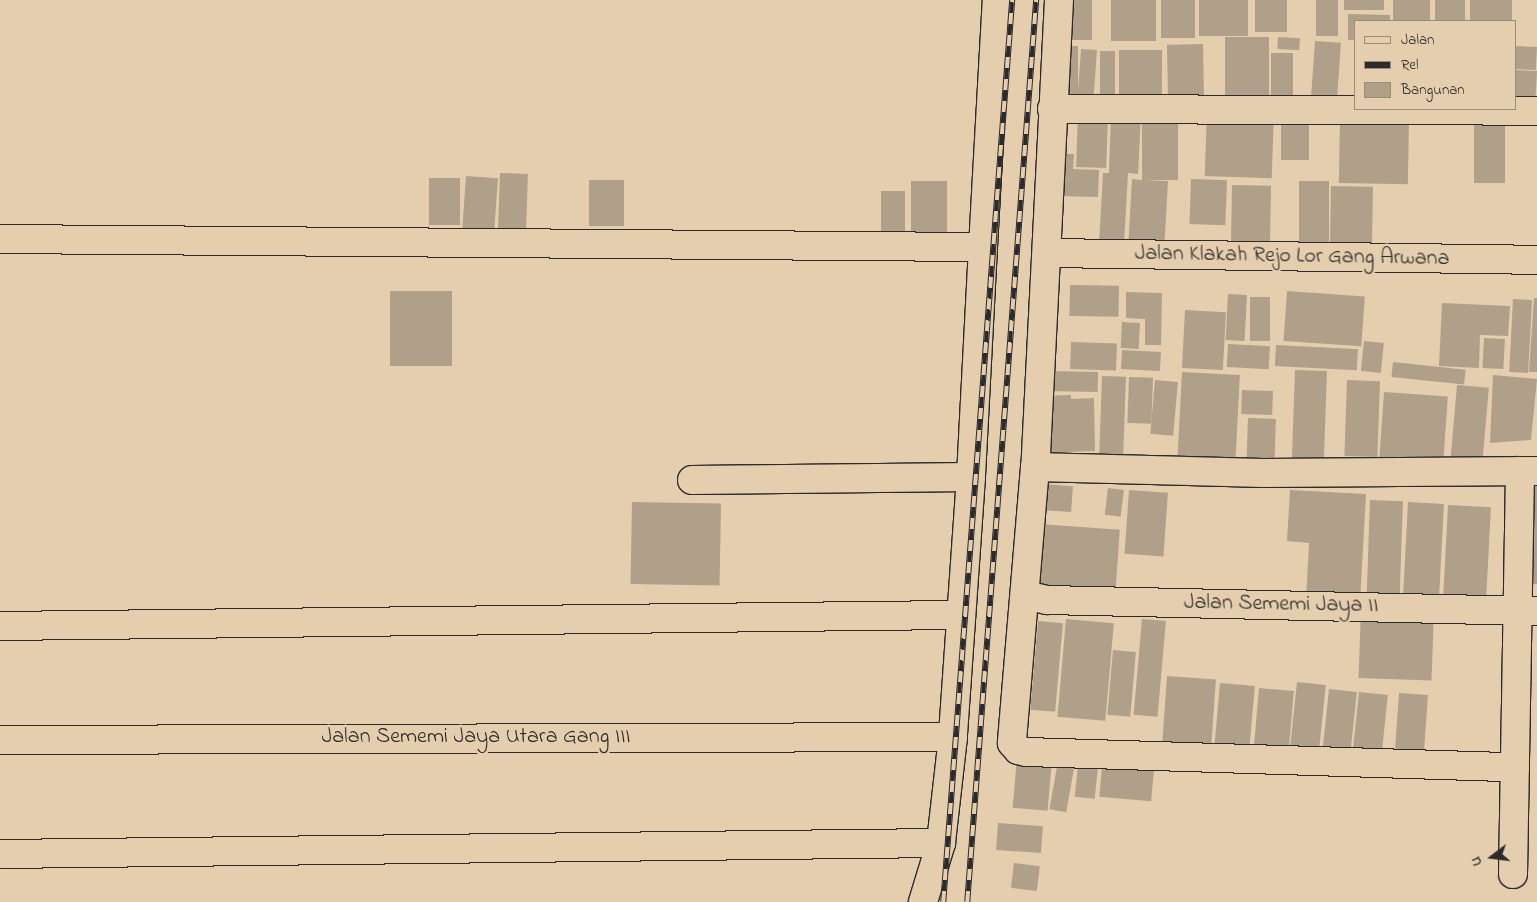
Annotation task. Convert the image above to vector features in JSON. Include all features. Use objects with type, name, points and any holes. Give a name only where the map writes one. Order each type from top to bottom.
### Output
[{"type":"street","points":[[923,902],[940,843],[953,737],[971,477],[997,0]]},
{"type":"street","points":[[1059,0],[1035,467],[1012,743],[1018,750],[1515,767]]},
{"type":"street","points":[[1052,109],[1537,111]]},
{"type":"street","points":[[0,239],[983,247]]},
{"type":"street","name":"Jalan Klakah Rejo Lor Gang Arwana","points":[[1047,253],[1537,260]]},
{"type":"street","points":[[1035,467],[1264,473],[1528,471],[1528,611],[1515,767],[1513,874]]},
{"type":"street","points":[[692,480],[971,477]]},
{"type":"street","name":"Jalan Sememi Jaya II","points":[[1025,595],[1048,600],[1528,611]]},
{"type":"street","points":[[0,626],[961,615]]},
{"type":"street","name":"Jalan Sememi Jaya Utara Gang III","points":[[0,740],[953,737]]},
{"type":"street","points":[[0,854],[940,843]]},
{"type":"building","points":[[1063,0],[1092,0],[1092,40],[1063,40]]},
{"type":"building","points":[[1111,0],[1156,0],[1156,41],[1111,41]]},
{"type":"building","points":[[1161,0],[1195,0],[1195,38],[1161,38]]},
{"type":"building","points":[[1199,0],[1248,0],[1248,36],[1199,36]]},
{"type":"building","points":[[1255,0],[1287,0],[1287,32],[1255,32]]},
{"type":"building","points":[[1316,0],[1338,0],[1338,36],[1316,36]]},
{"type":"building","points":[[1344,0],[1384,0],[1384,10],[1344,10]]},
{"type":"building","points":[[1393,0],[1430,0],[1430,20],[1393,20]]},
{"type":"building","points":[[1435,0],[1465,0],[1465,20],[1435,20]]},
{"type":"building","points":[[1470,0],[1512,0],[1512,20],[1470,20]]},
{"type":"building","points":[[1348,14],[1390,15],[1390,20],[1354,20],[1354,40],[1348,40]]},
{"type":"building","points":[[1225,37],[1269,37],[1269,102],[1225,102]]},
{"type":"building","points":[[1278,37],[1300,38],[1299,50],[1277,49]]},
{"type":"building","points":[[1315,41],[1341,43],[1337,103],[1311,101]]},
{"type":"building","points":[[1203,44],[1204,105],[1168,106],[1167,45]]},
{"type":"building","points":[[1060,46],[1078,46],[1078,103],[1060,103]]},
{"type":"building","points":[[1517,46],[1537,47],[1536,70],[1517,69]]},
{"type":"building","points":[[1081,49],[1097,50],[1093,104],[1077,103]]},
{"type":"building","points":[[1119,50],[1162,50],[1162,102],[1119,102]]},
{"type":"building","points":[[1100,51],[1115,51],[1115,102],[1100,102]]},
{"type":"building","points":[[1271,53],[1293,53],[1293,99],[1271,99]]},
{"type":"building","points":[[1517,70],[1537,71],[1535,105],[1517,104]]},
{"type":"building","points":[[1207,111],[1274,113],[1272,178],[1205,176]]},
{"type":"building","points":[[1142,112],[1178,112],[1178,180],[1144,180],[1168,181],[1164,252],[1128,250],[1132,179],[1142,180]]},
{"type":"building","points":[[1474,112],[1505,112],[1505,183],[1474,183]]},
{"type":"building","points":[[1111,113],[1141,115],[1138,174],[1128,173],[1124,244],[1099,243],[1103,173],[1109,173]]},
{"type":"building","points":[[1078,114],[1108,115],[1106,168],[1076,167]]},
{"type":"building","points":[[1281,115],[1309,115],[1309,160],[1281,160]]},
{"type":"building","points":[[1340,117],[1409,118],[1408,184],[1339,183]]},
{"type":"building","points":[[1059,154],[1074,154],[1073,169],[1099,170],[1098,197],[1058,196]]},
{"type":"building","points":[[500,173],[528,174],[526,234],[498,233]]},
{"type":"building","points":[[466,176],[498,178],[494,241],[462,239]]},
{"type":"building","points":[[429,178],[460,178],[460,225],[429,225]]},
{"type":"building","points":[[1191,179],[1227,180],[1225,225],[1189,224]]},
{"type":"building","points":[[589,180],[624,180],[624,226],[589,226]]},
{"type":"building","points":[[911,181],[947,181],[947,241],[911,241]]},
{"type":"building","points":[[1299,181],[1329,181],[1329,251],[1299,251]]},
{"type":"building","points":[[1232,185],[1271,186],[1270,244],[1231,243]]},
{"type":"building","points":[[1331,186],[1373,187],[1372,254],[1330,253]]},
{"type":"building","points":[[881,191],[905,191],[905,245],[881,245]]},
{"type":"building","points":[[1070,285],[1119,286],[1118,317],[1069,316]]},
{"type":"building","points":[[390,291],[452,291],[452,366],[390,366]]},
{"type":"building","points":[[1287,291],[1365,296],[1361,346],[1284,341]]},
{"type":"building","points":[[1126,292],[1162,293],[1161,345],[1145,345],[1145,319],[1126,318]]},
{"type":"building","points":[[1228,294],[1247,295],[1245,341],[1226,340]]},
{"type":"building","points":[[1250,297],[1270,297],[1270,341],[1250,341]]},
{"type":"building","points":[[1534,298],[1537,298],[1537,372],[1529,372]]},
{"type":"building","points":[[1513,299],[1532,300],[1528,373],[1509,372]]},
{"type":"building","points":[[1442,303],[1510,306],[1508,336],[1480,335],[1479,368],[1439,366]]},
{"type":"building","points":[[1185,310],[1226,312],[1223,370],[1182,368]]},
{"type":"building","points":[[1122,322],[1140,323],[1139,349],[1121,348]]},
{"type":"building","points":[[1484,338],[1505,339],[1503,369],[1482,368]]},
{"type":"building","points":[[1364,341],[1384,343],[1381,373],[1361,371]]},
{"type":"building","points":[[1071,342],[1117,344],[1116,371],[1070,369]]},
{"type":"building","points":[[1228,344],[1270,346],[1269,369],[1227,367]]},
{"type":"building","points":[[1276,345],[1358,349],[1357,370],[1275,366]]},
{"type":"building","points":[[1122,350],[1161,352],[1160,371],[1121,369]]},
{"type":"building","points":[[1393,362],[1466,370],[1464,385],[1391,377]]},
{"type":"building","points":[[1295,370],[1327,371],[1324,460],[1292,459]]},
{"type":"building","points":[[1047,371],[1098,372],[1098,392],[1047,391]]},
{"type":"building","points":[[1182,372],[1240,375],[1235,464],[1177,461]]},
{"type":"building","points":[[1493,375],[1537,379],[1531,440],[1490,443]]},
{"type":"building","points":[[1102,376],[1126,377],[1123,455],[1099,454]]},
{"type":"building","points":[[1129,377],[1153,378],[1151,424],[1127,423]]},
{"type":"building","points":[[1155,380],[1178,382],[1173,436],[1150,434]]},
{"type":"building","points":[[1347,380],[1380,381],[1377,457],[1344,456]]},
{"type":"building","points":[[1457,385],[1489,388],[1483,461],[1451,458]]},
{"type":"building","points":[[1242,390],[1273,391],[1272,415],[1241,414]]},
{"type":"building","points":[[1384,392],[1448,396],[1443,463],[1379,459]]},
{"type":"building","points":[[1071,395],[1071,399],[1094,398],[1095,451],[1040,453],[1040,396]]},
{"type":"building","points":[[1248,418],[1276,419],[1274,463],[1246,462]]},
{"type":"building","points":[[1525,471],[1537,471],[1537,584],[1522,584]]},
{"type":"building","points":[[1042,484],[1073,486],[1071,512],[1040,510]]},
{"type":"building","points":[[1108,488],[1124,490],[1121,517],[1105,515]]},
{"type":"building","points":[[1129,490],[1168,493],[1163,557],[1125,554]]},
{"type":"building","points":[[1290,490],[1366,494],[1360,602],[1306,600],[1309,543],[1287,541]]},
{"type":"building","points":[[1370,500],[1403,501],[1399,603],[1366,602]]},
{"type":"building","points":[[632,502],[721,504],[720,586],[631,584]]},
{"type":"building","points":[[1408,502],[1444,504],[1439,605],[1403,603]]},
{"type":"building","points":[[1448,505],[1491,507],[1486,601],[1443,599]]},
{"type":"building","points":[[1039,524],[1120,530],[1115,595],[1034,590]]},
{"type":"building","points":[[1361,608],[1434,611],[1432,681],[1359,678]]},
{"type":"building","points":[[1066,619],[1114,623],[1105,721],[1057,717]]},
{"type":"building","points":[[1142,619],[1166,621],[1158,717],[1134,715]]},
{"type":"building","points":[[1038,621],[1063,623],[1055,712],[1030,710]]},
{"type":"building","points":[[1113,650],[1136,652],[1130,717],[1107,715]]},
{"type":"building","points":[[1167,676],[1216,679],[1211,753],[1162,750]]},
{"type":"building","points":[[1297,682],[1326,685],[1318,756],[1290,753]]},
{"type":"building","points":[[1220,683],[1255,686],[1249,754],[1214,751]]},
{"type":"building","points":[[1259,688],[1294,691],[1288,754],[1254,751]]},
{"type":"building","points":[[1329,689],[1357,692],[1350,754],[1323,751]]},
{"type":"building","points":[[1359,692],[1388,695],[1381,757],[1353,754]]},
{"type":"building","points":[[1399,693],[1428,695],[1424,751],[1395,749]]},
{"type":"building","points":[[1103,755],[1155,760],[1151,801],[1099,797]]},
{"type":"building","points":[[1079,756],[1099,758],[1095,799],[1075,797]]},
{"type":"building","points":[[1017,758],[1052,761],[1048,811],[1013,808]]},
{"type":"building","points":[[1058,761],[1075,764],[1066,812],[1049,809]]},
{"type":"building","points":[[998,823],[1043,826],[1041,853],[996,850]]},
{"type":"building","points":[[1014,863],[1040,866],[1037,891],[1011,888]]},
{"type":"railway","points":[[943,902],[1012,0]]},
{"type":"railway","points":[[967,902],[1036,0]]}]
